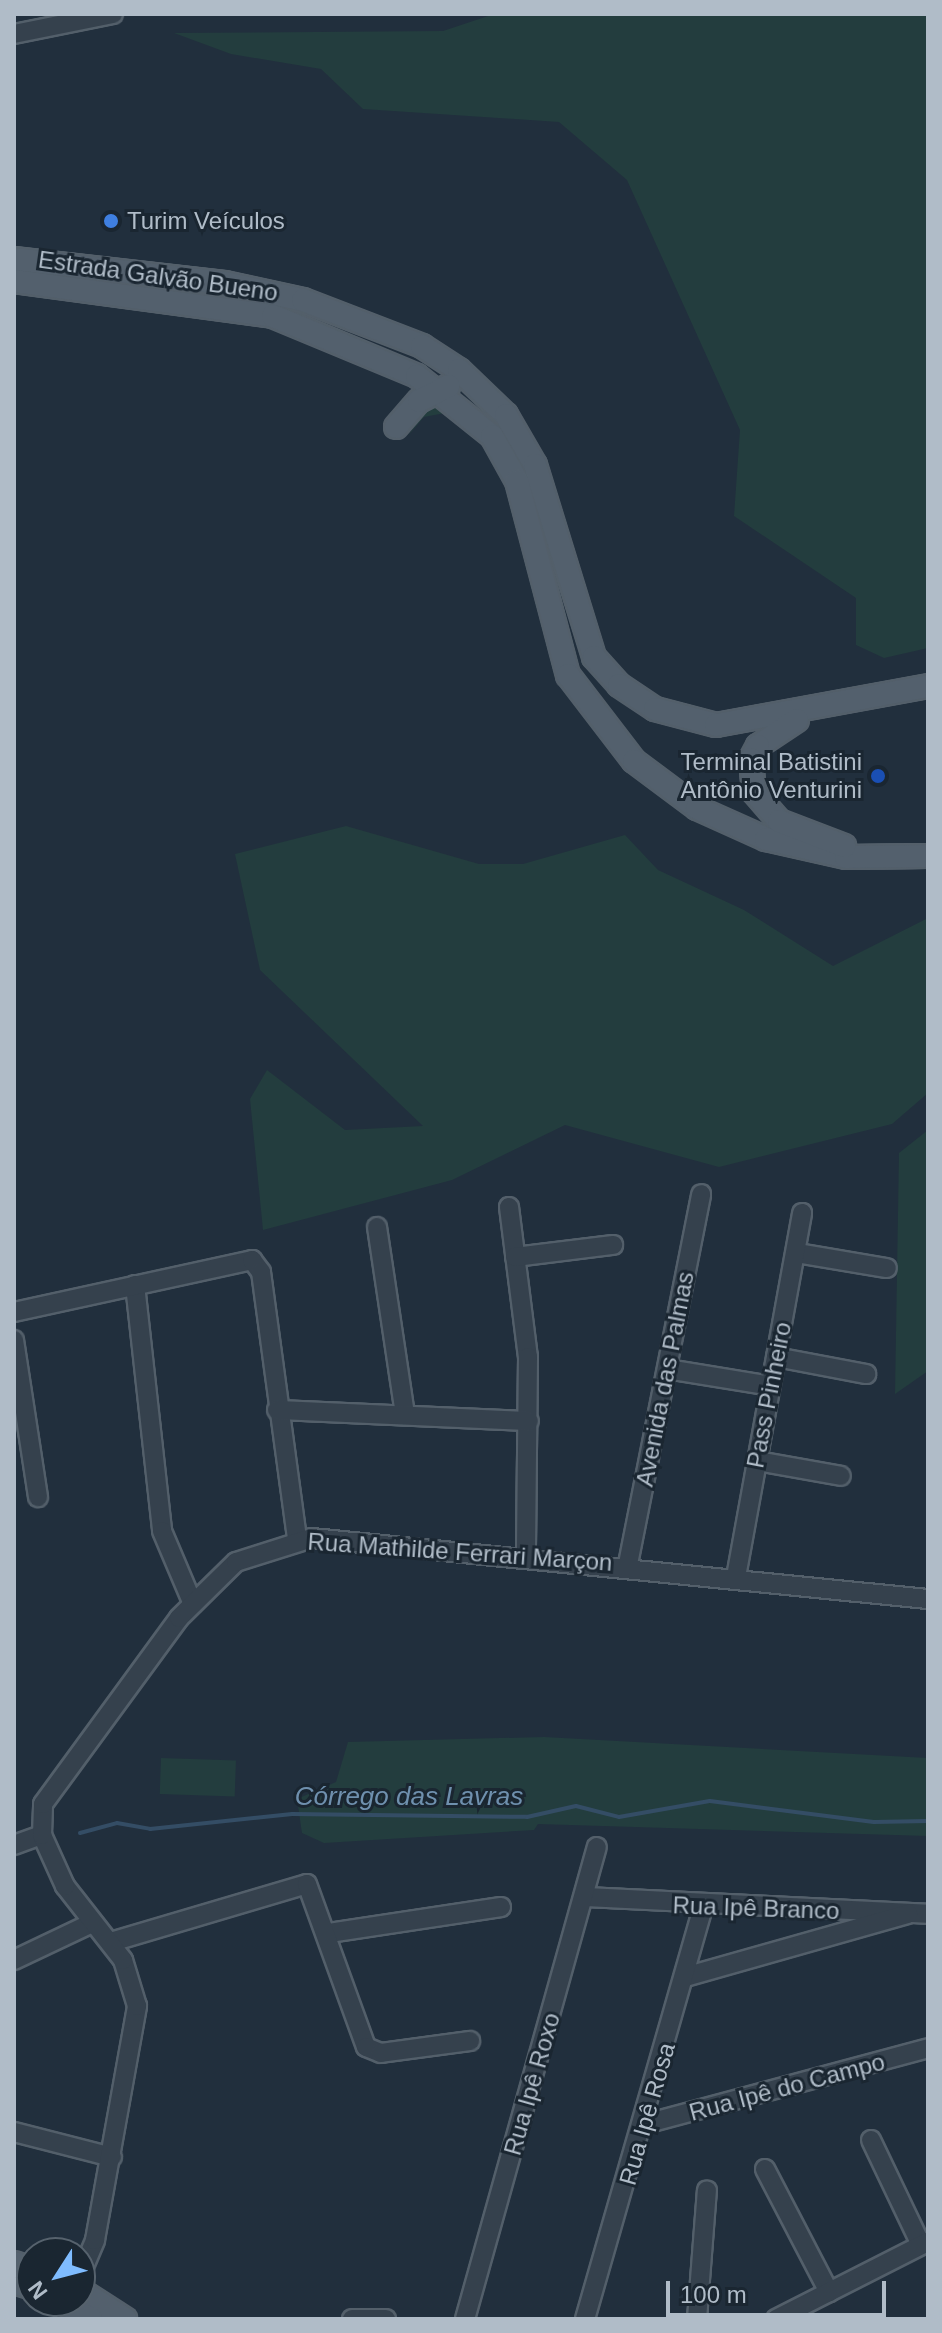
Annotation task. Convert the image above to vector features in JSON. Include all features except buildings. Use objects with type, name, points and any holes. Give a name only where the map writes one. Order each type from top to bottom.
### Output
[{"type":"main road","name":"Estrada Galvão Bueno","points":[[14,259],[225,283],[303,300],[422,346],[470,378],[506,415],[535,465],[594,657],[619,685],[655,709],[716,725],[919,688]]},
{"type":"main road","name":"Estrada Galvão Bueno","points":[[14,281],[273,316],[361,347],[436,389],[492,436],[517,481],[559,653],[578,695],[615,742],[717,819],[812,852],[875,857],[928,856]]},
{"type":"main road","points":[[396,427],[436,389],[458,388],[474,399],[507,441],[554,528]]},
{"type":"main road","points":[[875,857],[791,827],[760,803],[751,759],[786,722],[919,688]]},
{"type":"main road","points":[[96,2311],[125,2319]]},
{"type":"street","points":[[14,34],[113,14]]},
{"type":"street","name":"Avenida das Palmas","points":[[628,1564],[701,1194]]},
{"type":"street","points":[[509,1207],[529,1421],[526,1554]]},
{"type":"street","name":"Pass Pinheiro","points":[[736,1577],[802,1213]]},
{"type":"street","points":[[377,1227],[405,1415]]},
{"type":"street","points":[[515,1257],[613,1245]]},
{"type":"street","points":[[797,1253],[887,1268]]},
{"type":"street","points":[[14,1312],[245,1258],[256,1264],[297,1540]]},
{"type":"street","points":[[135,1285],[162,1531],[193,1604]]},
{"type":"street","points":[[14,1345],[38,1497]]},
{"type":"street","points":[[776,1357],[866,1374]]},
{"type":"street","points":[[667,1369],[771,1386]]},
{"type":"street","points":[[277,1410],[529,1421]]},
{"type":"street","points":[[757,1461],[841,1476]]},
{"type":"street","name":"Rua Mathilde Ferrari Marçon","points":[[42,1835],[50,1790],[193,1604],[236,1562],[297,1540],[526,1554],[928,1599]]},
{"type":"street","points":[[14,1845],[42,1835],[92,1923],[111,1942],[137,2006],[96,2237]]},
{"type":"street","name":"Rua Ipê Roxo","points":[[465,2319],[586,1897],[597,1847]]},
{"type":"street","points":[[111,1942],[302,1884],[313,1890],[369,2050],[470,2041]]},
{"type":"street","name":"Rua Ipê Branco","points":[[586,1897],[703,1907],[919,1914]]},
{"type":"street","points":[[329,1933],[501,1907]]},
{"type":"street","name":"Rua Ipê Rosa","points":[[585,2319],[645,2124],[703,1907]]},
{"type":"street","points":[[685,1977],[898,1923],[919,1914]]},
{"type":"street","points":[[14,1960],[92,1923]]},
{"type":"street","name":"Rua Ipê do Campo","points":[[645,2124],[928,2048]]},
{"type":"street","points":[[14,2132],[112,2157]]},
{"type":"street","points":[[776,2319],[925,2244],[871,2140]]},
{"type":"street","points":[[765,2169],[829,2292]]},
{"type":"street","points":[[697,2319],[707,2190]]},
{"type":"street","points":[[352,2319],[384,2318]]},
{"type":"green space","points":[[494,14],[928,14],[928,648],[884,658],[856,645],[856,598],[734,516],[740,430],[627,180],[559,122],[363,109],[321,69],[231,54],[174,33],[443,31]]},
{"type":"green space","points":[[433,402],[450,412],[424,417],[407,437]]},
{"type":"green space","points":[[346,826],[479,864],[523,864],[625,835],[658,870],[744,910],[833,966],[928,918],[928,1093],[892,1124],[719,1167],[565,1125],[452,1180],[263,1230],[250,1099],[267,1070],[345,1130],[423,1126],[260,970],[235,854]]},
{"type":"green space","points":[[928,1130],[928,1371],[895,1394],[899,1153]]},
{"type":"green space","points":[[544,1737],[928,1758],[928,1836],[538,1824],[534,1830],[324,1843],[302,1833],[297,1799],[336,1782],[348,1742]]},
{"type":"green space","points":[[161,1758],[236,1761],[235,1797],[160,1794]]},
{"type":"waterway","name":"Córrego das Lavras","points":[[80,1833],[117,1823],[150,1829],[292,1814],[527,1817],[576,1806],[619,1817],[710,1801],[874,1822],[928,1821]]},
{"type":"place","name":"Turim Veículos","points":[[111,221]]},
{"type":"place","name":"Terminal Batistini Antônio Venturini","points":[[878,776]]}]
